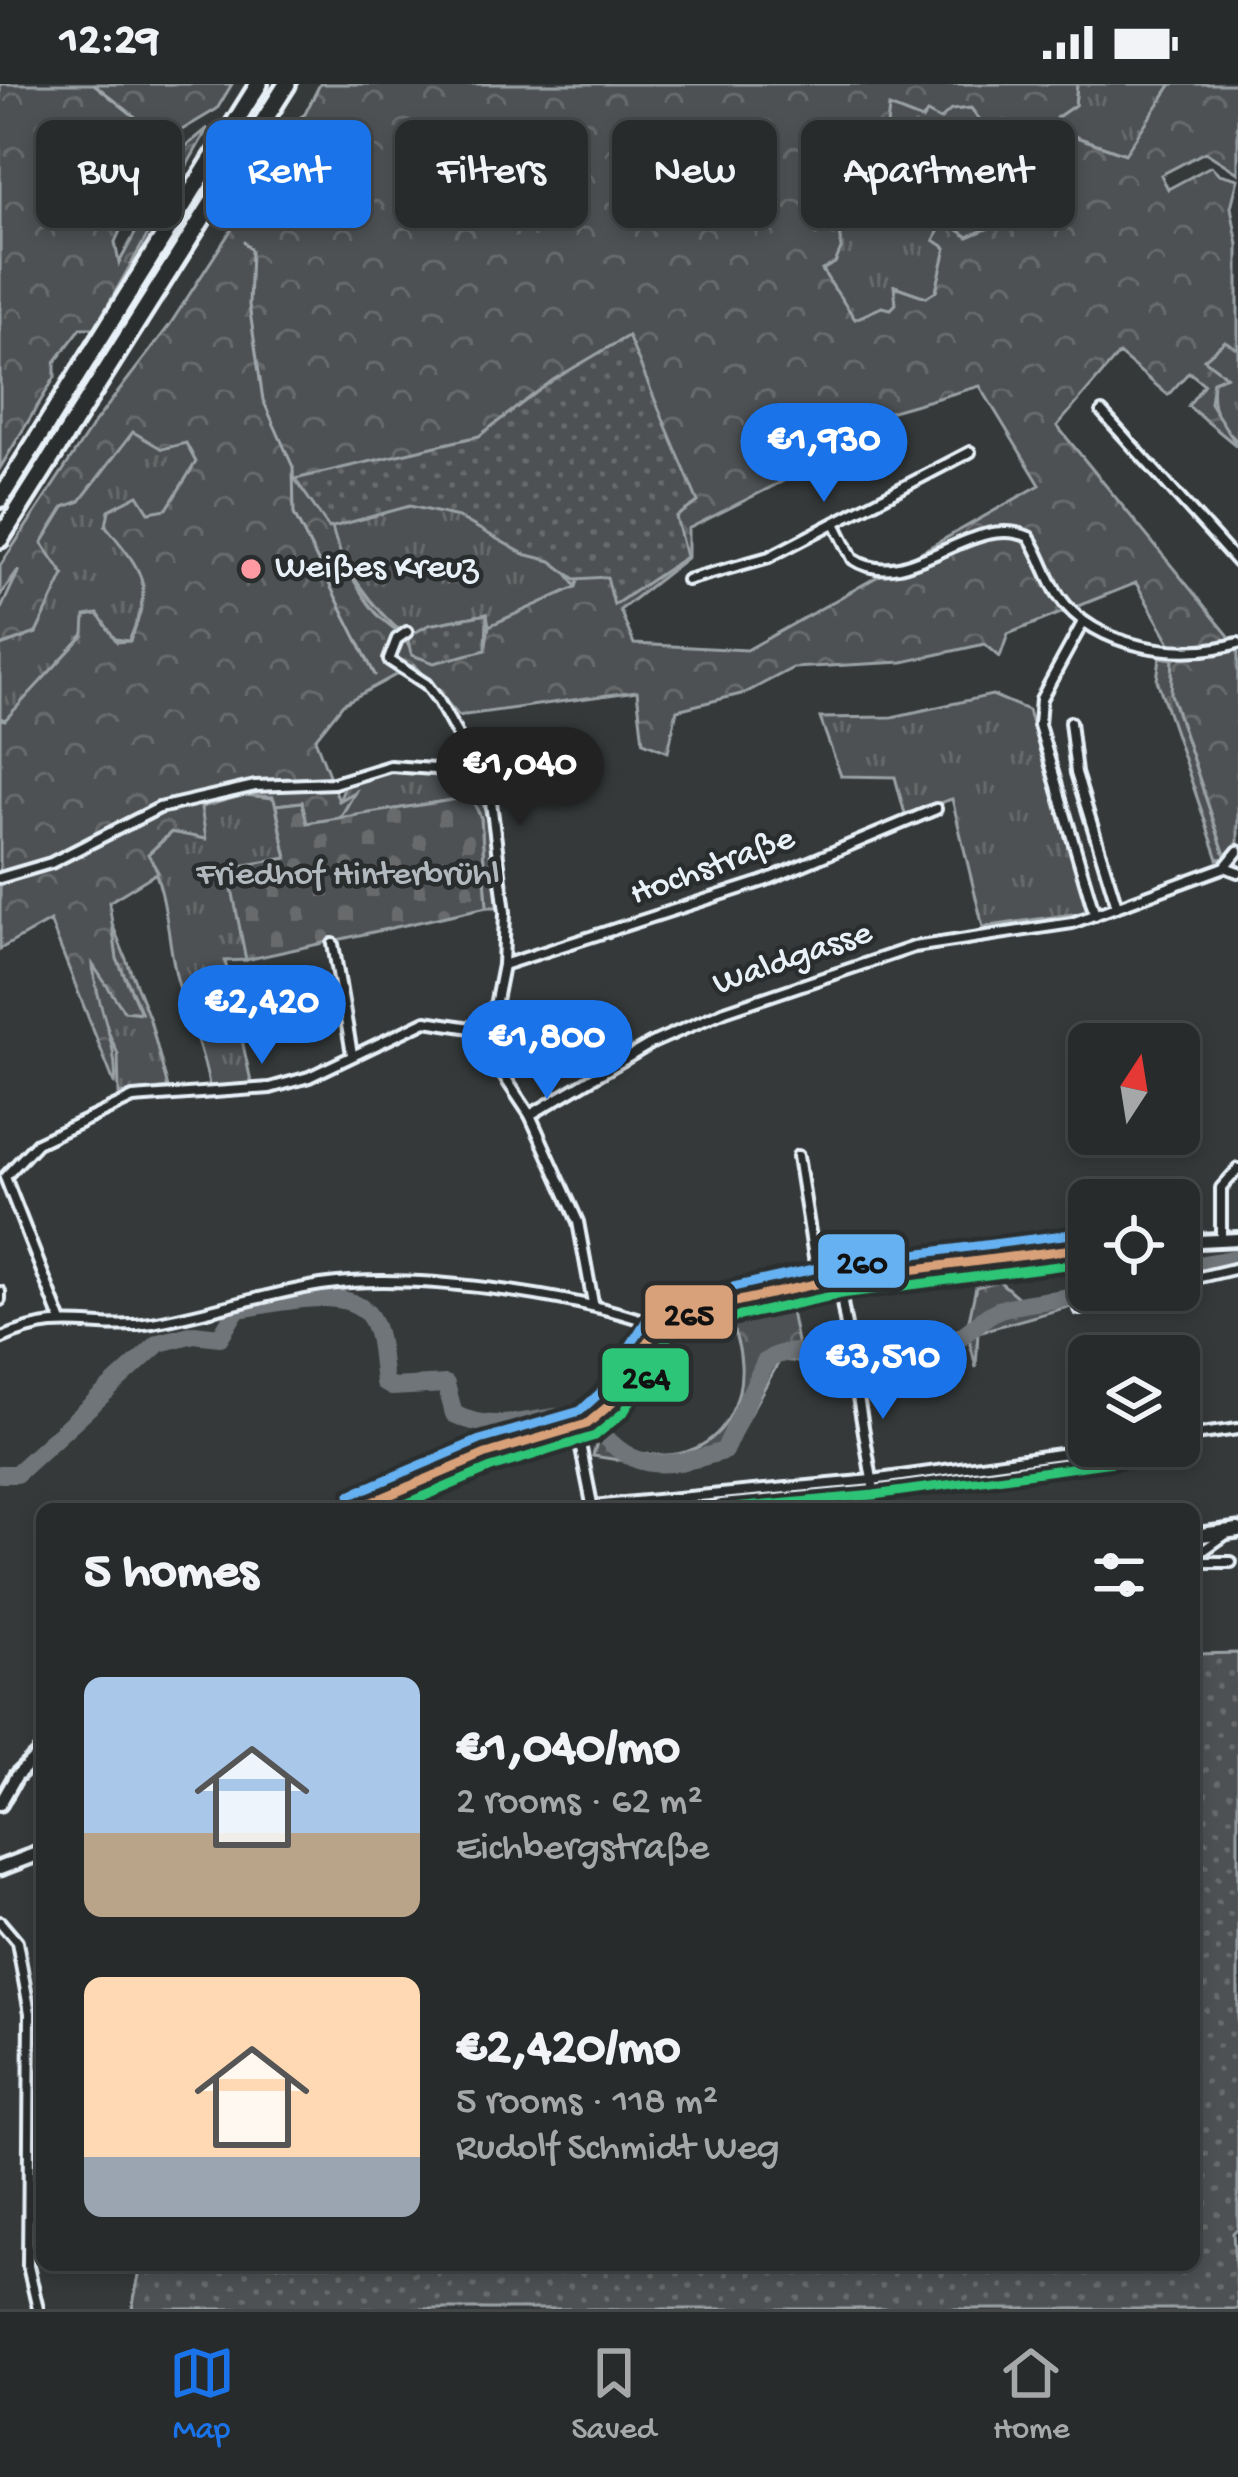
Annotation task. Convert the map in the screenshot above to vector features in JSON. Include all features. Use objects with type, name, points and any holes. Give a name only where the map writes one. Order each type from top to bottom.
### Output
[{"type":"highway","points":[[0,499],[259,84]]},
{"type":"highway","points":[[0,539],[287,84]]},
{"type":"main road","points":[[1200,1241],[1238,1239]]},
{"type":"main road","points":[[370,1503],[486,1454],[587,1424],[612,1403],[654,1324],[677,1314],[838,1279],[1068,1250]]},
{"type":"main road","points":[[1200,1535],[1234,1531]]},
{"type":"main road","points":[[0,1804],[16,1776],[36,1757]]},
{"type":"main road","points":[[0,1868],[36,1854]]},
{"type":"street","points":[[1102,412],[1238,563]]},
{"type":"street","points":[[687,580],[769,556],[970,452]]},
{"type":"street","points":[[835,524],[854,559],[885,571],[992,532],[1014,530],[1030,537],[1057,593],[1082,624],[1167,651],[1213,651],[1238,643]]},
{"type":"street","points":[[1082,624],[1041,699],[1039,725],[1095,915]]},
{"type":"street","points":[[407,632],[398,639],[389,660],[426,684],[479,772],[499,836],[503,964],[490,1031],[502,1073],[530,1115],[578,1222],[593,1303]]},
{"type":"street","points":[[1070,722],[1076,773],[1118,906]]},
{"type":"street","points":[[0,878],[52,863],[160,808],[255,786],[334,783],[390,766],[479,772]]},
{"type":"street","name":"Hochstraße","points":[[503,964],[764,881],[936,809]]},
{"type":"street","points":[[1238,851],[1225,867],[1238,872]]},
{"type":"street","name":"Waldgasse","points":[[530,1115],[652,1043],[742,1005],[914,947],[1095,915],[1225,867]]},
{"type":"street","points":[[333,944],[352,1054]]},
{"type":"street","points":[[61,1320],[5,1177],[37,1143],[133,1098],[270,1088],[309,1077],[426,1021],[490,1031]]},
{"type":"street","points":[[798,1156],[818,1283]]},
{"type":"street","points":[[1221,1240],[1221,1188],[1238,1169]]},
{"type":"street","points":[[1200,1277],[1238,1268]]},
{"type":"street","points":[[838,1279],[876,1503]]},
{"type":"street","points":[[0,1339],[61,1320],[148,1324],[328,1284],[422,1286],[593,1303],[620,1317],[654,1324]]},
{"type":"street","points":[[587,1424],[593,1503]]},
{"type":"street","points":[[1200,1434],[1238,1429]]},
{"type":"street","points":[[634,1503],[872,1480],[1068,1453]]},
{"type":"street","points":[[1200,1556],[1234,1531]]},
{"type":"street","points":[[1200,1560],[1231,1562]]},
{"type":"street","points":[[0,1922],[17,1942],[29,2013],[28,2266],[38,2309]]},
{"type":"green space","points":[[0,84],[232,84],[217,109],[182,130],[182,120],[36,120],[36,228],[121,228],[115,242],[119,263],[138,228],[152,228],[95,328],[81,328],[55,362],[55,377],[0,468]]},
{"type":"green space","points":[[320,84],[1077,84],[1075,105],[1055,120],[980,120],[971,108],[951,110],[940,120],[927,113],[922,120],[889,107],[888,120],[801,120],[801,228],[840,228],[841,249],[835,263],[822,270],[855,319],[882,307],[891,309],[896,304],[894,286],[926,297],[936,291],[946,248],[934,240],[940,228],[955,228],[968,237],[989,228],[1075,228],[1075,137],[1125,154],[1172,84],[1238,84],[1238,173],[1205,152],[1161,175],[1168,189],[1211,166],[1219,174],[1238,179],[1231,207],[1238,245],[1238,349],[1225,341],[1204,359],[1226,376],[1213,381],[1210,403],[1238,447],[1188,406],[1204,384],[1189,372],[1168,395],[1119,354],[1057,426],[1238,647],[1238,866],[1226,858],[1171,694],[1173,659],[1178,657],[1136,583],[1008,634],[1000,657],[985,644],[903,662],[793,668],[745,693],[677,710],[668,752],[643,742],[637,691],[459,716],[414,665],[343,704],[315,739],[339,801],[355,792],[340,818],[306,823],[302,802],[276,805],[273,797],[244,795],[201,807],[206,839],[171,832],[148,854],[158,872],[109,902],[117,959],[141,1013],[124,1011],[93,965],[114,1055],[115,1085],[50,921],[0,949],[0,718],[5,720],[84,635],[85,616],[98,614],[117,642],[130,641],[142,605],[141,579],[106,526],[109,510],[138,495],[149,512],[167,509],[196,462],[186,443],[162,449],[133,432],[80,501],[64,507],[42,543],[64,575],[36,633],[0,646],[0,611],[19,570],[0,596],[0,566],[232,228],[371,228],[371,120],[297,120],[305,114]],"holes":[[[980,386],[1040,485],[747,650],[634,644],[620,610],[688,557],[688,529],[797,474],[800,428],[824,418],[847,424]],[[488,478],[585,560],[576,587],[489,626],[485,650],[412,655],[402,636],[362,593],[341,555],[331,519]]]},
{"type":"green space","points":[[1077,84],[1172,84],[1126,154],[1075,137],[1075,120],[1055,120],[1075,105]]},
{"type":"green space","points":[[889,106],[927,112],[971,108],[980,120],[887,120]]},
{"type":"green space","points":[[206,132],[182,174],[182,150]]},
{"type":"green space","points":[[945,228],[947,247],[936,291],[926,298],[895,286],[896,304],[891,310],[882,307],[855,320],[828,281],[814,229]]},
{"type":"green space","points":[[954,228],[989,228],[968,237]]},
{"type":"green space","points":[[628,336],[698,502],[676,517],[686,557],[614,605],[607,577],[575,579],[551,561],[524,554],[458,517],[410,506],[329,528],[295,479],[479,436],[553,380]]},
{"type":"green space","points":[[1225,340],[1238,349],[1238,442],[1214,408],[1213,381],[1225,377],[1203,359]]},
{"type":"green space","points":[[133,431],[186,443],[196,462],[167,509],[106,526],[142,579],[141,605],[129,641],[84,634],[5,721],[0,718],[0,646],[36,633],[63,575],[42,543],[64,507],[80,501]]},
{"type":"green space","points":[[408,496],[501,515],[522,553],[554,562],[576,587],[489,626],[487,614],[429,625],[407,637],[358,584],[339,551],[331,519]]},
{"type":"green space","points":[[487,614],[486,650],[434,663],[412,655],[407,637],[429,625]]},
{"type":"green space","points":[[1160,657],[1173,659],[1171,694],[1226,858],[1218,859],[1157,680]]},
{"type":"green space","points":[[992,695],[1028,710],[1087,912],[983,927],[952,799],[905,814],[895,777],[841,776],[820,718],[892,717]]},
{"type":"green space","points":[[390,766],[477,780],[495,851],[497,907],[487,907],[481,818],[471,797],[340,818],[353,795],[339,802],[348,777]]},
{"type":"green space","points":[[244,795],[274,798],[287,859],[229,869],[246,960],[225,961],[252,1086],[220,1090],[209,1085],[176,975],[159,882],[147,855],[201,807]]},
{"type":"green space","name":"Friedhof Hinterbrühl","points":[[471,797],[481,818],[487,907],[246,960],[228,868],[287,858],[276,805],[302,802],[307,823]]},
{"type":"green space","points":[[111,921],[150,1020],[168,1088],[119,1094],[118,1054],[96,1004],[93,963],[124,1010],[141,1011],[117,959]]},
{"type":"green space","points":[[999,1281],[1027,1305],[1068,1300],[1068,1307],[978,1332],[976,1368],[967,1329],[976,1287]]},
{"type":"green space","points":[[788,1296],[798,1347],[835,1351],[827,1364],[780,1360],[727,1454],[638,1463],[593,1456],[601,1428],[635,1452],[671,1455],[696,1448],[716,1434],[731,1414],[741,1364],[724,1311]]},
{"type":"green space","points":[[1238,1653],[1238,2228],[1233,2233],[1238,2309],[132,2309],[140,2271],[1200,2271],[1200,1654]]},
{"type":"waterway","points":[[94,84],[139,120]]},
{"type":"waterway","points":[[244,242],[251,250],[249,305],[263,400],[293,467],[294,514],[375,675]]},
{"type":"waterway","points":[[1200,1264],[1238,1258]]},
{"type":"waterway","points":[[0,1474],[16,1474],[159,1343],[194,1334],[220,1337],[237,1309],[309,1298],[346,1301],[371,1318],[384,1382],[392,1387],[446,1384],[454,1414],[488,1424],[589,1416],[603,1435],[632,1458],[664,1464],[724,1451],[765,1362],[775,1355],[799,1352],[862,1361],[912,1354],[960,1337],[998,1310],[1068,1298]]},
{"type":"transit line","name":"260","points":[[350,1495],[480,1440],[580,1411],[600,1393],[657,1304],[836,1264],[1068,1234]]},
{"type":"transit line","name":"265","points":[[370,1503],[486,1454],[587,1424],[612,1403],[662,1318],[838,1279],[1068,1250]]},
{"type":"transit line","name":"264","points":[[408,1503],[491,1468],[595,1436],[624,1412],[672,1331],[841,1294],[1068,1265]]},
{"type":"transit line","name":"264","points":[[787,1503],[1077,1467]]},
{"type":"place","name":"Weißes Kreuz","points":[[251,569]]}]
